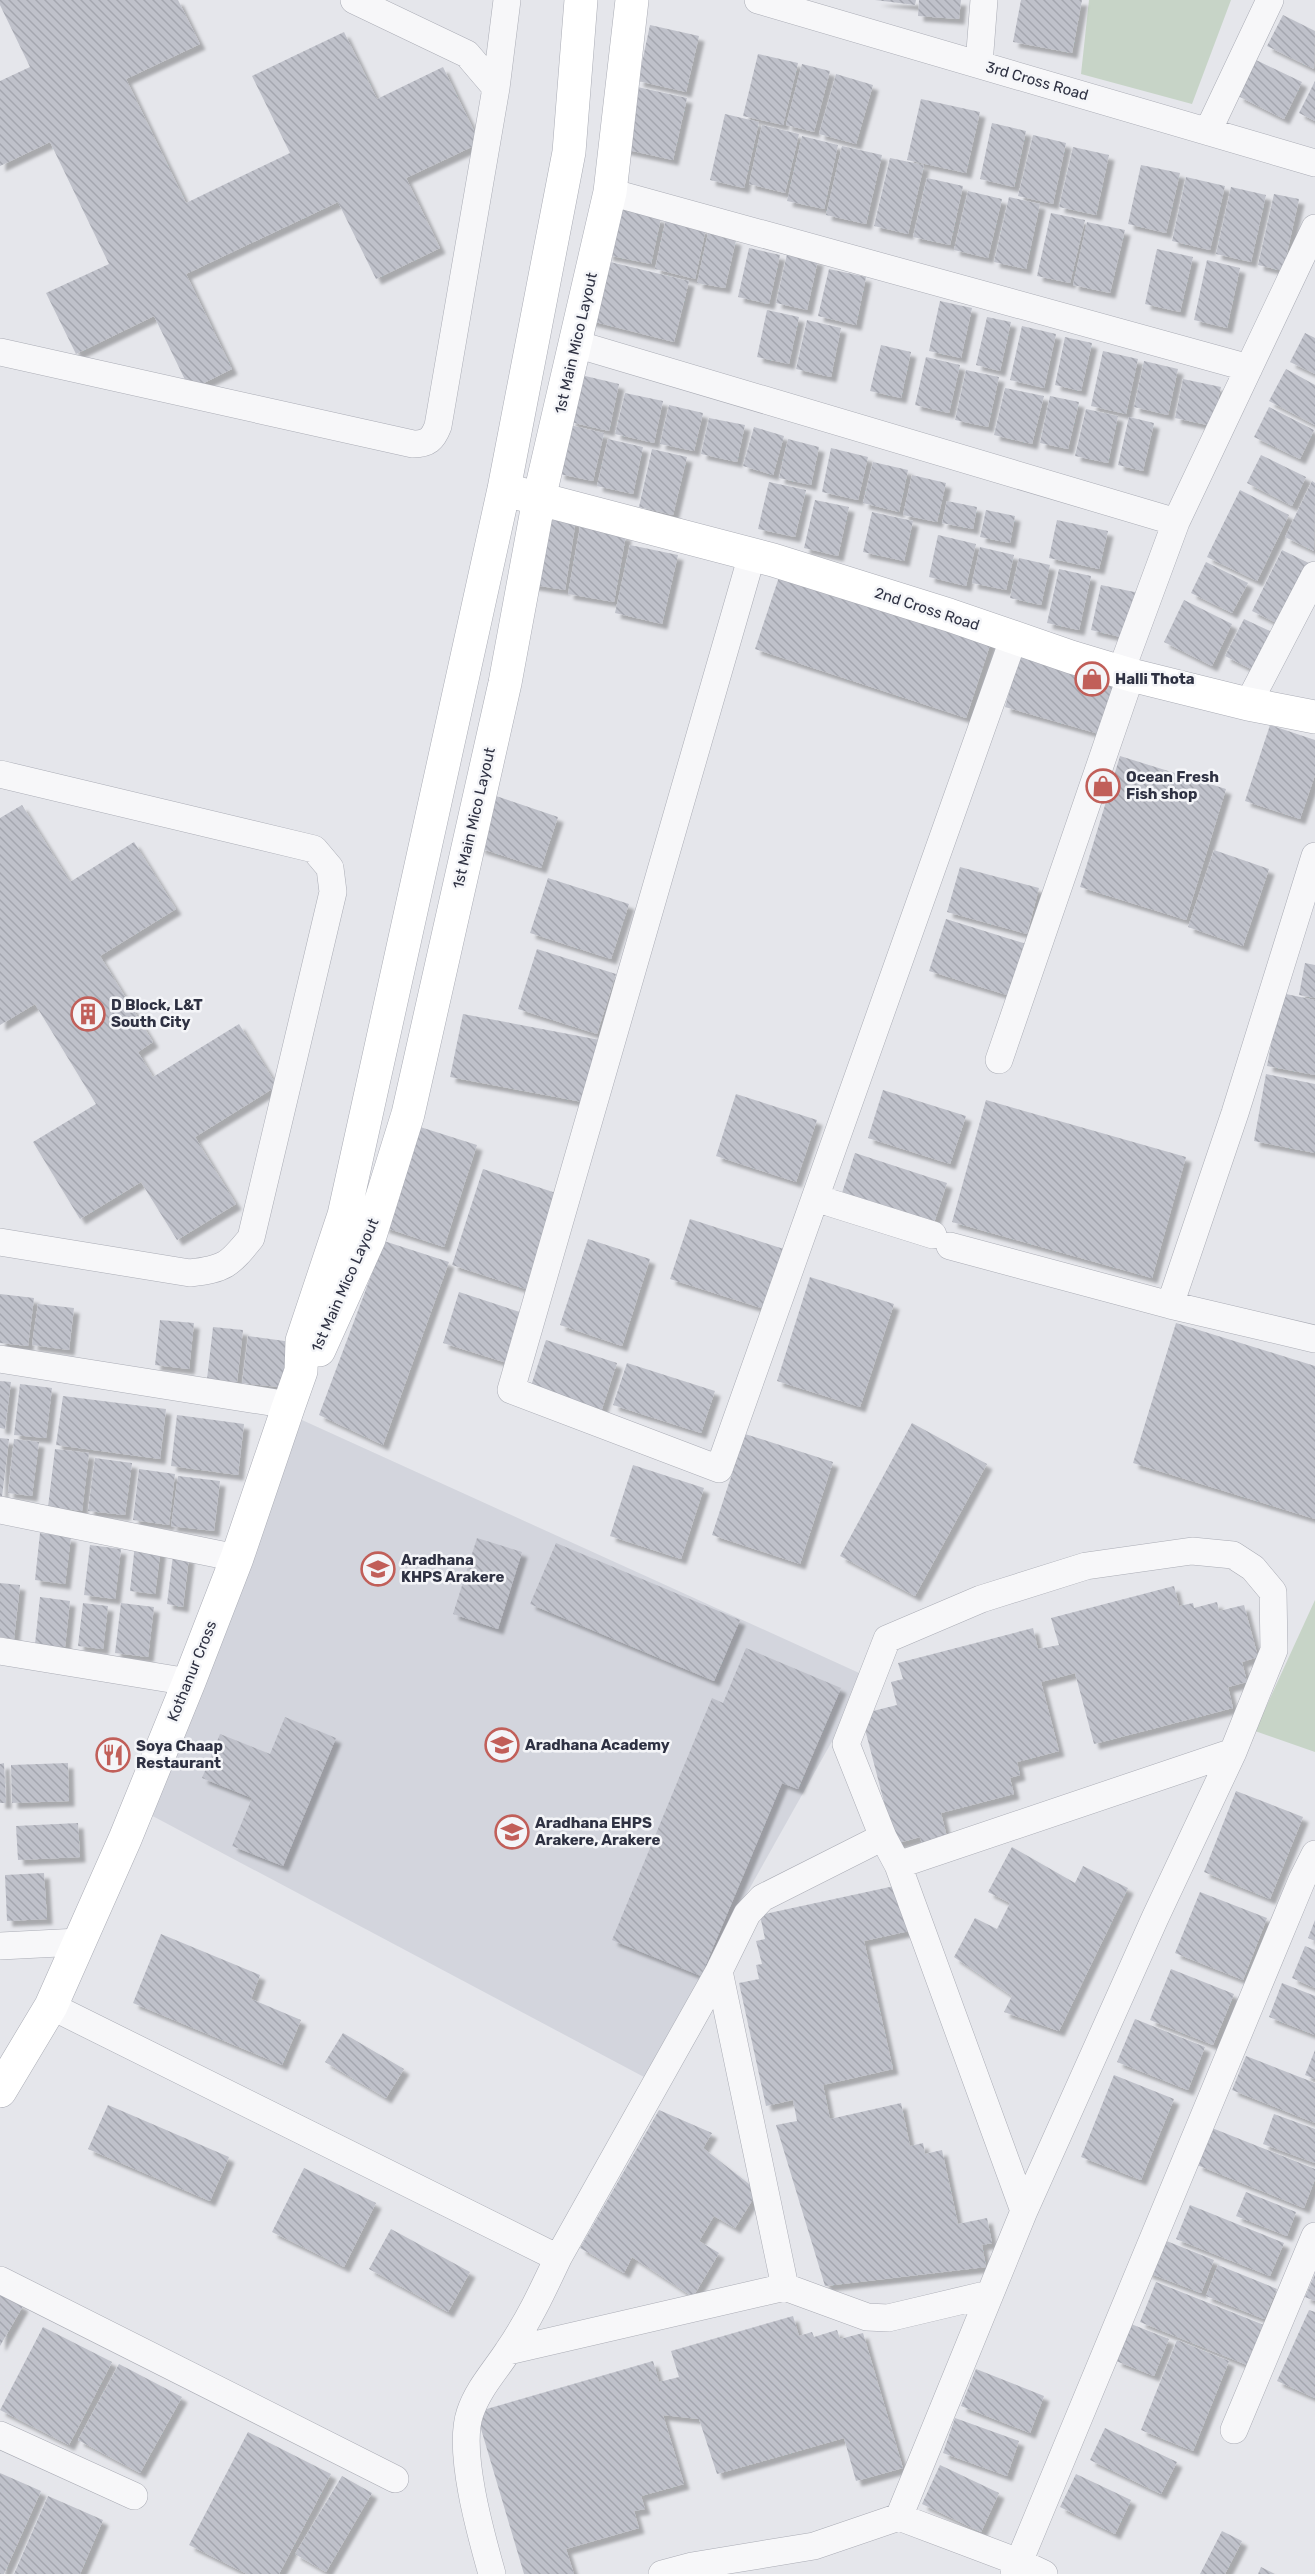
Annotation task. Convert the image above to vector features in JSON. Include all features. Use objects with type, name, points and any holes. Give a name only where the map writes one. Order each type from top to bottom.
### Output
[{"type":"street","points":[[354,0],[467,54],[496,87]]},
{"type":"street","points":[[0,352],[413,444],[429,442],[434,437],[438,426],[496,87],[507,0]]},
{"type":"street","name":"1st Main Mico Layout","points":[[301,1371],[302,1341],[344,1215],[504,489],[569,152],[581,0]]},
{"type":"street","name":"1st Main Mico Layout","points":[[301,1371],[319,1351],[369,1239],[408,1114],[505,683],[539,500],[610,192],[632,0]]},
{"type":"street","name":"3rd Cross Road","points":[[758,0],[841,12],[979,64],[1315,163]]},
{"type":"street","points":[[979,64],[984,0]]},
{"type":"street","points":[[1208,131],[1269,0]]},
{"type":"street","points":[[610,192],[1249,368]]},
{"type":"street","points":[[999,1060],[1176,522],[1315,228]]},
{"type":"street","points":[[576,344],[1176,522]]},
{"type":"street","name":"2nd Cross Road","points":[[504,489],[752,555],[938,611],[1071,657],[1126,673],[1248,704],[1315,717]]},
{"type":"street","points":[[752,555],[511,1390],[719,1469],[1014,637]]},
{"type":"street","points":[[1248,704],[1315,575]]},
{"type":"street","points":[[0,774],[314,849],[330,868],[333,892],[251,1238],[235,1258],[218,1270],[190,1273],[0,1242]]},
{"type":"street","points":[[1170,1305],[1235,1113],[1315,856]]},
{"type":"street","points":[[815,1198],[941,1241],[1170,1305],[1315,1339]]},
{"type":"street","points":[[0,1359],[289,1405]]},
{"type":"street","name":"Kothanur Cross","points":[[0,2091],[51,2006],[189,1682],[237,1557],[301,1371]]},
{"type":"street","points":[[0,1510],[237,1557]]},
{"type":"street","points":[[899,2517],[1024,2211],[1155,1918],[1233,1752],[1275,1650],[1273,1592],[1253,1568],[1233,1555],[1192,1551],[1086,1566],[981,1599],[887,1639],[846,1744],[883,1837],[898,1865],[1024,2211]]},
{"type":"street","points":[[0,1651],[189,1682]]},
{"type":"street","points":[[898,1865],[1233,1752]]},
{"type":"street","points":[[492,2574],[475,2513],[466,2440],[470,2414],[490,2375],[508,2351],[719,1971],[747,1914],[762,1898],[883,1837]]},
{"type":"street","points":[[662,2574],[692,2566],[814,2546],[899,2517],[1026,2570],[1308,1883],[1315,1854]]},
{"type":"street","points":[[0,1946],[79,1942]]},
{"type":"street","points":[[719,1971],[785,2287]]},
{"type":"street","points":[[51,2006],[558,2258]]},
{"type":"street","points":[[1234,2430],[1315,2236]]},
{"type":"street","points":[[0,2280],[394,2479]]},
{"type":"street","points":[[508,2351],[785,2287],[867,2317],[888,2318],[989,2294]]},
{"type":"street","points":[[0,2435],[134,2496]]},
{"type":"shaded area","name":"Aradhana Academy","points":[[302,1420],[868,1677],[644,2077],[147,1813]]},
{"type":"green space","points":[[1089,0],[1231,0],[1192,104],[1081,74]]},
{"type":"green space","points":[[1315,1600],[1315,1752],[1255,1731]]},
{"type":"building","points":[[0,0],[178,0],[200,44],[126,79],[186,203],[290,153],[252,76],[344,32],[377,99],[443,67],[480,143],[406,178],[440,248],[376,279],[338,202],[186,274],[232,369],[190,390],[154,316],[76,354],[46,293],[109,264],[50,142],[0,166],[0,81],[30,67],[0,5]]},
{"type":"building","points":[[875,0],[916,0],[915,5]]},
{"type":"building","points":[[919,0],[961,0],[959,19],[918,16]]},
{"type":"building","points":[[1021,0],[1082,0],[1072,53],[1013,42]]},
{"type":"building","points":[[1283,15],[1315,31],[1314,69],[1267,46]]},
{"type":"building","points":[[650,25],[699,36],[686,92],[638,81]]},
{"type":"building","points":[[758,54],[798,63],[783,125],[743,116]]},
{"type":"building","points":[[1256,60],[1302,82],[1284,119],[1238,96]]},
{"type":"building","points":[[802,64],[830,71],[814,132],[786,125]]},
{"type":"building","points":[[836,74],[873,85],[856,144],[819,134]]},
{"type":"building","points":[[1315,81],[1315,121],[1299,113]]},
{"type":"building","points":[[633,86],[687,98],[673,160],[619,148]]},
{"type":"building","points":[[921,99],[980,112],[966,173],[907,160]]},
{"type":"building","points":[[725,114],[759,122],[744,188],[710,180]]},
{"type":"building","points":[[992,123],[1026,131],[1014,187],[980,179]]},
{"type":"building","points":[[762,125],[799,134],[785,193],[749,184]]},
{"type":"building","points":[[1033,135],[1066,143],[1053,204],[1018,196]]},
{"type":"building","points":[[802,136],[838,145],[824,209],[787,201]]},
{"type":"building","points":[[842,146],[882,155],[866,224],[826,215]]},
{"type":"building","points":[[1073,147],[1109,155],[1096,215],[1059,207]]},
{"type":"building","points":[[890,158],[924,165],[908,234],[874,226]]},
{"type":"building","points":[[1141,165],[1180,173],[1166,233],[1128,224]]},
{"type":"building","points":[[1186,177],[1225,186],[1210,250],[1172,241]]},
{"type":"building","points":[[927,178],[963,186],[950,245],[913,237]]},
{"type":"building","points":[[1231,187],[1266,195],[1251,262],[1216,254]]},
{"type":"building","points":[[968,191],[1002,199],[988,258],[954,250]]},
{"type":"building","points":[[1274,194],[1299,199],[1283,271],[1258,265]]},
{"type":"building","points":[[1009,197],[1040,204],[1026,269],[994,262]]},
{"type":"building","points":[[617,208],[661,218],[651,264],[607,255]]},
{"type":"building","points":[[1051,213],[1085,220],[1070,283],[1037,276]]},
{"type":"building","points":[[666,219],[706,229],[695,279],[655,269]]},
{"type":"building","points":[[1087,222],[1125,230],[1110,293],[1073,285]]},
{"type":"building","points":[[708,233],[736,240],[725,288],[697,283]]},
{"type":"building","points":[[749,248],[780,255],[769,304],[738,297]]},
{"type":"building","points":[[1157,249],[1193,257],[1180,312],[1145,304]]},
{"type":"building","points":[[787,254],[818,260],[807,310],[776,303]]},
{"type":"building","points":[[602,260],[689,281],[674,342],[587,320]]},
{"type":"building","points":[[1207,260],[1240,268],[1227,328],[1194,320]]},
{"type":"building","points":[[829,269],[866,277],[856,325],[818,316]]},
{"type":"building","points":[[940,301],[972,308],[961,358],[929,351]]},
{"type":"building","points":[[767,310],[799,317],[789,364],[757,357]]},
{"type":"building","points":[[987,317],[1011,322],[1000,371],[976,365]]},
{"type":"building","points":[[807,320],[841,328],[831,377],[796,369]]},
{"type":"building","points":[[1022,326],[1056,334],[1044,388],[1010,380]]},
{"type":"building","points":[[1305,333],[1315,338],[1315,374],[1290,362]]},
{"type":"building","points":[[1065,337],[1092,343],[1081,391],[1055,385]]},
{"type":"building","points":[[881,345],[911,352],[901,398],[870,391]]},
{"type":"building","points":[[1103,351],[1138,359],[1126,414],[1091,406]]},
{"type":"building","points":[[926,357],[960,365],[949,413],[915,405]]},
{"type":"building","points":[[1144,361],[1178,369],[1168,415],[1134,407]]},
{"type":"building","points":[[1286,369],[1315,385],[1315,425],[1269,401]]},
{"type":"building","points":[[966,370],[999,377],[988,427],[955,420]]},
{"type":"building","points":[[581,375],[619,384],[609,431],[570,422]]},
{"type":"building","points":[[1183,379],[1221,387],[1212,426],[1175,418]]},
{"type":"building","points":[[1005,388],[1044,396],[1032,444],[994,435]]},
{"type":"building","points":[[625,393],[663,401],[654,443],[615,434]]},
{"type":"building","points":[[1050,396],[1079,402],[1068,449],[1040,443]]},
{"type":"building","points":[[669,405],[703,413],[694,451],[660,444]]},
{"type":"building","points":[[1269,407],[1314,430],[1300,459],[1254,437]]},
{"type":"building","points":[[1086,409],[1118,416],[1108,463],[1075,456]]},
{"type":"building","points":[[1129,417],[1154,423],[1143,471],[1118,465]]},
{"type":"building","points":[[709,418],[745,425],[737,462],[701,454]]},
{"type":"building","points":[[570,425],[604,433],[593,481],[559,474]]},
{"type":"building","points":[[754,427],[784,436],[773,475],[743,466]]},
{"type":"building","points":[[608,439],[643,447],[633,494],[597,486]]},
{"type":"building","points":[[788,439],[819,447],[811,485],[779,478]]},
{"type":"building","points":[[831,448],[868,457],[858,500],[822,492]]},
{"type":"building","points":[[652,449],[687,457],[673,515],[639,507]]},
{"type":"building","points":[[1261,455],[1306,477],[1292,506],[1247,483]]},
{"type":"building","points":[[873,462],[908,470],[899,512],[863,503]]},
{"type":"building","points":[[912,475],[946,483],[937,522],[903,515]]},
{"type":"building","points":[[1312,481],[1315,483],[1314,551],[1285,537]]},
{"type":"building","points":[[769,482],[806,490],[795,537],[758,529]]},
{"type":"building","points":[[1240,490],[1289,515],[1257,581],[1207,557]]},
{"type":"building","points":[[815,500],[849,507],[838,556],[804,548]]},
{"type":"building","points":[[947,501],[977,507],[973,529],[942,523]]},
{"type":"building","points":[[986,510],[1015,516],[1010,543],[980,537]]},
{"type":"building","points":[[872,512],[913,521],[904,561],[863,552]]},
{"type":"building","points":[[539,514],[576,520],[565,590],[528,584]]},
{"type":"building","points":[[1057,520],[1108,531],[1099,569],[1049,558]]},
{"type":"building","points":[[580,527],[626,535],[614,602],[568,594]]},
{"type":"building","points":[[938,535],[976,544],[966,586],[929,577]]},
{"type":"building","points":[[630,545],[678,555],[662,624],[615,613]]},
{"type":"building","points":[[980,547],[1014,555],[1006,590],[972,583]]},
{"type":"building","points":[[1282,550],[1315,566],[1285,627],[1252,611]]},
{"type":"building","points":[[1019,558],[1050,565],[1041,605],[1010,598]]},
{"type":"building","points":[[1206,562],[1248,583],[1232,613],[1191,593]]},
{"type":"building","points":[[1059,569],[1091,576],[1079,630],[1047,623]]},
{"type":"building","points":[[781,571],[992,639],[966,718],[755,649]]},
{"type":"building","points":[[1101,585],[1139,593],[1129,639],[1091,630]]},
{"type":"building","points":[[1184,600],[1232,624],[1212,666],[1164,642]]},
{"type":"building","points":[[1244,619],[1274,633],[1255,671],[1225,656]]},
{"type":"building","points":[[1022,646],[1124,678],[1106,736],[1005,707]]},
{"type":"building","points":[[1270,725],[1315,740],[1315,775],[1300,819],[1245,801]]},
{"type":"building","points":[[1120,756],[1226,789],[1186,920],[1080,887]]},
{"type":"building","points":[[496,796],[558,817],[541,868],[479,848]]},
{"type":"building","name":"D Block, L&T South City","points":[[22,805],[70,882],[134,842],[176,909],[100,956],[153,1042],[138,1052],[153,1077],[239,1024],[277,1086],[195,1137],[236,1204],[177,1240],[141,1182],[80,1219],[33,1142],[96,1104],[35,1004],[0,1025],[0,818]]},
{"type":"building","points":[[1214,850],[1269,869],[1243,946],[1188,927]]},
{"type":"building","points":[[960,867],[1039,888],[1027,934],[947,912]]},
{"type":"building","points":[[548,878],[629,904],[611,959],[530,933]]},
{"type":"building","points":[[946,919],[1036,947],[1020,999],[929,971]]},
{"type":"building","points":[[537,949],[616,974],[597,1034],[518,1009]]},
{"type":"building","points":[[1305,963],[1315,965],[1315,998],[1299,995]]},
{"type":"building","points":[[1281,993],[1315,1000],[1315,1075],[1267,1066]]},
{"type":"building","points":[[463,1014],[600,1040],[588,1103],[450,1077]]},
{"type":"building","points":[[1266,1074],[1315,1084],[1315,1153],[1254,1141]]},
{"type":"building","points":[[883,1090],[966,1116],[950,1164],[868,1138]]},
{"type":"building","points":[[736,1094],[817,1120],[796,1182],[716,1156]]},
{"type":"building","points":[[986,1100],[1186,1157],[1152,1278],[952,1222]]},
{"type":"building","points":[[417,1126],[477,1145],[444,1247],[383,1227]]},
{"type":"building","points":[[855,1153],[947,1183],[932,1229],[840,1199]]},
{"type":"building","points":[[483,1169],[562,1195],[532,1291],[452,1265]]},
{"type":"building","points":[[690,1219],[787,1250],[767,1310],[670,1279]]},
{"type":"building","points":[[588,1239],[650,1259],[622,1346],[560,1325]]},
{"type":"building","points":[[384,1241],[449,1262],[383,1445],[319,1415]]},
{"type":"building","points":[[810,1277],[894,1304],[860,1407],[777,1381]]},
{"type":"building","points":[[459,1292],[529,1315],[513,1365],[443,1343]]},
{"type":"building","points":[[0,1294],[34,1298],[28,1346],[0,1343]]},
{"type":"building","points":[[38,1304],[74,1308],[69,1350],[32,1345]]},
{"type":"building","points":[[160,1320],[194,1323],[189,1369],[155,1365]]},
{"type":"building","points":[[1176,1323],[1315,1366],[1315,1519],[1133,1463]]},
{"type":"building","points":[[213,1327],[243,1330],[237,1382],[207,1379]]},
{"type":"building","points":[[248,1336],[292,1342],[287,1388],[242,1383]]},
{"type":"building","points":[[546,1340],[617,1363],[601,1412],[530,1389]]},
{"type":"building","points":[[627,1363],[715,1391],[701,1433],[613,1405]]},
{"type":"building","points":[[0,1381],[11,1382],[5,1429],[0,1428]]},
{"type":"building","points":[[20,1384],[52,1388],[46,1438],[14,1435]]},
{"type":"building","points":[[63,1396],[166,1409],[160,1459],[56,1445]]},
{"type":"building","points":[[177,1415],[244,1424],[238,1475],[171,1466]]},
{"type":"building","points":[[912,1423],[987,1464],[915,1596],[840,1556]]},
{"type":"building","points":[[745,1434],[833,1462],[800,1564],[712,1535]]},
{"type":"building","points":[[0,1438],[9,1439],[2,1497],[0,1497]]},
{"type":"building","points":[[14,1439],[39,1442],[32,1496],[8,1493]]},
{"type":"building","points":[[55,1449],[89,1453],[82,1511],[48,1507]]},
{"type":"building","points":[[95,1458],[132,1463],[125,1515],[88,1511]]},
{"type":"building","points":[[633,1465],[704,1488],[681,1559],[610,1536]]},
{"type":"building","points":[[139,1469],[175,1474],[169,1525],[133,1520]]},
{"type":"building","points":[[178,1476],[220,1481],[214,1531],[171,1526]]},
{"type":"building","points":[[40,1533],[71,1537],[65,1584],[35,1580]]},
{"type":"building","points":[[477,1538],[522,1552],[498,1629],[453,1614]]},
{"type":"building","points":[[556,1543],[740,1620],[714,1681],[530,1604]]},
{"type":"building","points":[[135,1544],[161,1547],[155,1594],[130,1591]]},
{"type":"building","points":[[90,1545],[121,1549],[115,1599],[84,1595]]},
{"type":"building","points":[[173,1555],[189,1557],[183,1607],[167,1604]]},
{"type":"building","points":[[0,1583],[20,1585],[14,1639],[0,1637]]},
{"type":"building","points":[[1174,1586],[1179,1606],[1193,1603],[1194,1608],[1217,1602],[1219,1611],[1244,1605],[1258,1657],[1242,1662],[1247,1682],[1228,1687],[1233,1708],[1094,1744],[1075,1673],[1041,1682],[1059,1751],[1017,1762],[1020,1775],[1010,1778],[1014,1794],[941,1813],[948,1841],[923,1848],[920,1837],[895,1844],[861,1714],[897,1705],[891,1682],[903,1679],[898,1663],[1033,1628],[1038,1649],[1059,1645],[1051,1618]]},
{"type":"building","points":[[40,1597],[70,1601],[65,1647],[35,1644]]},
{"type":"building","points":[[83,1603],[108,1606],[103,1649],[78,1646]]},
{"type":"building","points":[[121,1603],[154,1607],[148,1657],[115,1653]]},
{"type":"building","points":[[746,1648],[841,1688],[798,1789],[782,1783],[701,1976],[612,1940],[712,1698],[723,1703]]},
{"type":"building","points":[[285,1717],[336,1738],[283,1866],[232,1846],[252,1798],[202,1778],[220,1734],[270,1754]]},
{"type":"building","points":[[4,1763],[6,1803],[0,1803],[0,1764]]},
{"type":"building","points":[[68,1763],[69,1801],[12,1803],[11,1765]]},
{"type":"building","points":[[1236,1791],[1303,1817],[1270,1899],[1204,1872]]},
{"type":"building","points":[[78,1823],[80,1857],[18,1860],[16,1826]]},
{"type":"building","points":[[1012,1847],[1075,1883],[1083,1866],[1128,1888],[1059,2031],[1004,2012],[1012,1996],[954,1957],[975,1918],[997,1929],[1010,1903],[988,1892]]},
{"type":"building","points":[[44,1873],[47,1919],[7,1921],[5,1875]]},
{"type":"building","points":[[899,1885],[909,1931],[864,1941],[893,2069],[823,2085],[830,2119],[901,2103],[910,2146],[923,2143],[925,2154],[942,2150],[958,2224],[987,2218],[992,2243],[982,2245],[986,2267],[825,2286],[776,2125],[797,2121],[793,2100],[766,2106],[739,1983],[759,1979],[756,1965],[762,1964],[756,1941],[765,1939],[760,1915]]},
{"type":"building","points":[[1200,1892],[1267,1918],[1243,1980],[1175,1953]]},
{"type":"building","points":[[1315,1920],[1315,1941],[1308,1938]]},
{"type":"building","points":[[161,1934],[260,1975],[251,1999],[301,2020],[282,2065],[133,2003]]},
{"type":"building","points":[[1305,1946],[1315,1950],[1315,1988],[1292,1978]]},
{"type":"building","points":[[1171,1969],[1234,1994],[1213,2045],[1150,2020]]},
{"type":"building","points":[[1282,1983],[1315,1996],[1315,2035],[1269,2017]]},
{"type":"building","points":[[1135,2019],[1205,2047],[1188,2090],[1117,2062]]},
{"type":"building","points":[[343,2033],[404,2069],[386,2098],[325,2062]]},
{"type":"building","points":[[1315,2050],[1315,2079],[1305,2075]]},
{"type":"building","points":[[1246,2056],[1315,2083],[1315,2123],[1232,2090]]},
{"type":"building","points":[[1114,2075],[1174,2099],[1141,2180],[1081,2157]]},
{"type":"building","points":[[108,2105],[229,2157],[210,2201],[88,2149]]},
{"type":"building","points":[[659,2110],[712,2133],[703,2148],[758,2191],[735,2228],[714,2216],[699,2241],[719,2253],[693,2297],[632,2257],[624,2273],[580,2248]]},
{"type":"building","points":[[1274,2114],[1315,2129],[1315,2163],[1263,2144]]},
{"type":"building","points":[[1212,2128],[1315,2169],[1315,2179],[1304,2208],[1197,2165]]},
{"type":"building","points":[[304,2168],[376,2203],[344,2267],[272,2232]]},
{"type":"building","points":[[1246,2192],[1296,2212],[1287,2236],[1236,2216]]},
{"type":"building","points":[[1190,2205],[1284,2243],[1270,2276],[1176,2239]]},
{"type":"building","points":[[391,2229],[470,2272],[448,2312],[369,2269]]},
{"type":"building","points":[[1159,2238],[1214,2260],[1201,2293],[1146,2272]]},
{"type":"building","points":[[1218,2265],[1277,2289],[1264,2319],[1206,2296]]},
{"type":"building","points":[[1315,2274],[1315,2301],[1305,2297]]},
{"type":"building","points":[[1156,2282],[1269,2327],[1252,2367],[1140,2322]]},
{"type":"building","points":[[0,2293],[23,2306],[0,2346]]},
{"type":"building","points":[[1309,2310],[1315,2312],[1315,2398],[1277,2381]]},
{"type":"building","points":[[793,2316],[799,2336],[812,2332],[814,2337],[837,2330],[840,2339],[863,2333],[903,2468],[856,2481],[844,2438],[717,2474],[699,2419],[663,2415],[684,2484],[641,2496],[645,2509],[634,2511],[639,2528],[566,2549],[574,2574],[524,2574],[476,2412],[653,2361],[659,2382],[679,2377],[671,2351]]},
{"type":"building","points":[[1131,2324],[1169,2339],[1154,2376],[1116,2361]]},
{"type":"building","points":[[43,2327],[112,2362],[69,2445],[0,2410]]},
{"type":"building","points":[[1177,2340],[1229,2361],[1193,2451],[1141,2430]]},
{"type":"building","points":[[119,2364],[182,2397],[140,2473],[78,2440]]},
{"type":"building","points":[[976,2369],[1044,2396],[1030,2433],[961,2406]]},
{"type":"building","points":[[955,2418],[1019,2441],[1007,2476],[943,2453]]},
{"type":"building","points":[[1105,2428],[1177,2462],[1161,2494],[1090,2460]]},
{"type":"building","points":[[248,2432],[331,2474],[279,2574],[247,2574],[189,2545]]},
{"type":"building","points":[[940,2465],[999,2493],[981,2532],[922,2504]]},
{"type":"building","points":[[0,2473],[41,2491],[4,2574],[0,2574]]},
{"type":"building","points":[[1076,2474],[1131,2500],[1115,2534],[1060,2507]]},
{"type":"building","points":[[342,2476],[372,2493],[326,2572],[295,2554]]},
{"type":"building","points":[[48,2496],[103,2520],[80,2574],[14,2574]]},
{"type":"building","points":[[1222,2531],[1242,2541],[1225,2574],[1200,2574]]},
{"type":"building","points":[[1261,2567],[1275,2574],[1258,2574]]},
{"type":"place","name":"Halli Thota","points":[[1092,679]]},
{"type":"place","name":"Ocean Fresh Fish shop","points":[[1103,786]]},
{"type":"place","name":"D Block, L&T South City","points":[[88,1014]]},
{"type":"place","name":"Aradhana KHPS Arakere","points":[[378,1569]]},
{"type":"place","name":"Aradhana Academy","points":[[502,1745]]},
{"type":"place","name":"Soya Chaap Restaurant","points":[[113,1755]]},
{"type":"place","name":"Aradhana EHPS Arakere, Arakere","points":[[512,1832]]}]
